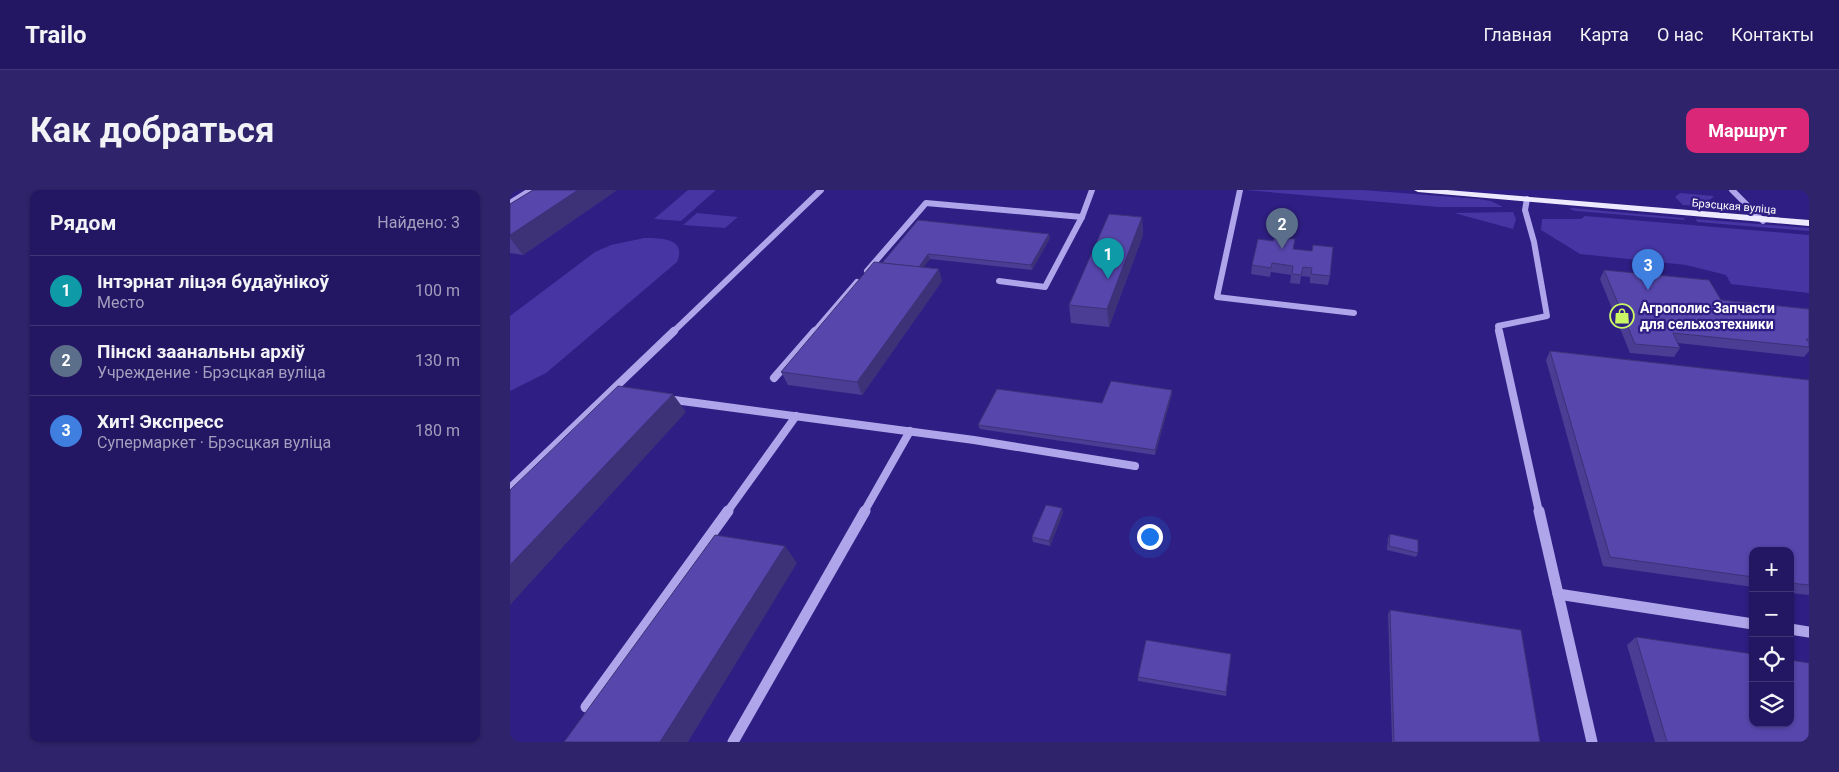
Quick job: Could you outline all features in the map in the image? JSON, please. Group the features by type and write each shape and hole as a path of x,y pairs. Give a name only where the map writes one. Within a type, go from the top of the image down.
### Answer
{"main road":[{"name":"Брэсцкая вуліца","path":"1418,190 1809,223"}],"street":[{"path":"510,488 821,190"},
{"path":"999,281 1045,287 1082,217 1092,190"},
{"path":"1240,190 1217,297 1354,312"},
{"path":"1732,190 1763,220"},
{"path":"1527,199 1525,210 1534,242 1547,316 1498,326 1502,352 1592,742"},
{"path":"774,378 926,203 1082,217"},
{"path":"612,391 622,392"},
{"path":"661,398 910,431 1135,466"},
{"path":"586,707 796,416"},
{"path":"1794,630 1809,632"}],"lane":[{"path":"510,202 531,190"},
{"path":"734,742 910,431"},
{"path":"1558,594 1749,623"}],"shaded area":[{"path":"688,190 716,190 681,221 654,219"},
{"path":"1246,190 1363,190 1479,199 1491,201 1503,207 1438,207"},
{"path":"1680,193 1714,196 1700,204 1683,205 1675,197"},
{"path":"1569,209 1684,218 1685,220"},
{"path":"1513,212 1516,219 1513,229 1454,213"},
{"path":"697,213 738,217 725,228 683,225"},
{"path":"1585,216 1809,235 1809,293 1731,284 1726,275 1686,265 1580,254 1541,230 1542,219 1581,219"},
{"path":"1696,219 1809,228 1809,231 1697,222"},
{"path":"644,238 658,238 671,241 678,248 677,262 546,373 510,391 510,316 595,252 611,245"}],"building":[{"path":"533,190 578,190 510,235 510,204"},
{"path":"1109,214 1142,217 1107,309 1069,305"},
{"path":"918,220 1049,234 1031,265 928,254 919,267 882,263"},
{"path":"1274,237 1295,239 1293,249 1312,251 1313,245 1333,247 1330,276 1311,274 1312,268 1303,267 1301,275 1292,274 1293,266 1272,263 1271,268 1252,265 1258,239 1273,241"},
{"path":"874,262 939,269 857,382 781,372"},
{"path":"1604,270 1709,280 1721,300 1809,309 1809,339 1806,339 1809,347 1673,333 1680,348 1635,344"},
{"path":"1550,351 1809,380 1809,585 1794,583 1794,547 1749,547 1749,576 1610,557"},
{"path":"1111,381 1172,390 1155,450 978,425 997,389 1102,403"},
{"path":"618,386 673,394 510,565 510,490"},
{"path":"1046,505 1062,508 1049,541 1032,537"},
{"path":"1390,534 1418,540 1418,553 1389,546"},
{"path":"715,535 785,546 660,742 564,742"},
{"path":"1390,610 1521,630 1540,742 1394,742"},
{"path":"1636,637 1749,653 1749,727 1794,727 1794,661 1809,663 1809,742 1667,742"},
{"path":"1146,640 1231,654 1226,692 1138,677"}],"place":[{"name":"Пінскі заанальны архіў","path":"1282,249"},
{"name":"Інтэрнат ліцэя будаўнікоў","path":"1108,279"},
{"name":"Хит! Экспресс","path":"1648,290"},
{"name":"Агрополис Запчасти для сельхозтехники","path":"1622,316"}]}
